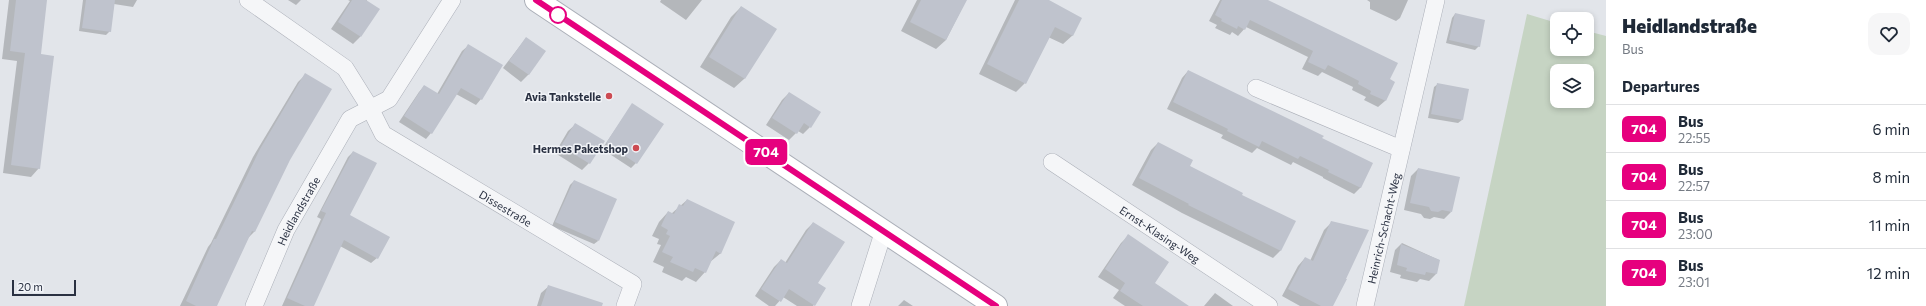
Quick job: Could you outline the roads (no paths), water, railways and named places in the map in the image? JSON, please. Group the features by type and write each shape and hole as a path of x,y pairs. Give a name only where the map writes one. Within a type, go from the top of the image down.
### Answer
{"street":[{"path":"248,0 345,68 370,108"},
{"name":"Heidlandstraße","path":"254,306 286,230 350,119 389,99 452,0"},
{"path":"536,0 884,230 996,306"},
{"name":"Heinrich-Schacht-Weg","path":"1365,306 1400,149 1436,0"},
{"path":"1256,88 1400,149"},
{"name":"Dissestraße","path":"370,108 384,134 633,284 625,306"},
{"name":"Ernst-Klasing-Weg","path":"1052,162 1268,306"},
{"path":"860,306 884,230"}],"place":[{"name":"Avia Tankstelle","path":"609,96"},
{"name":"Hermes Paketshop","path":"636,148"}]}
